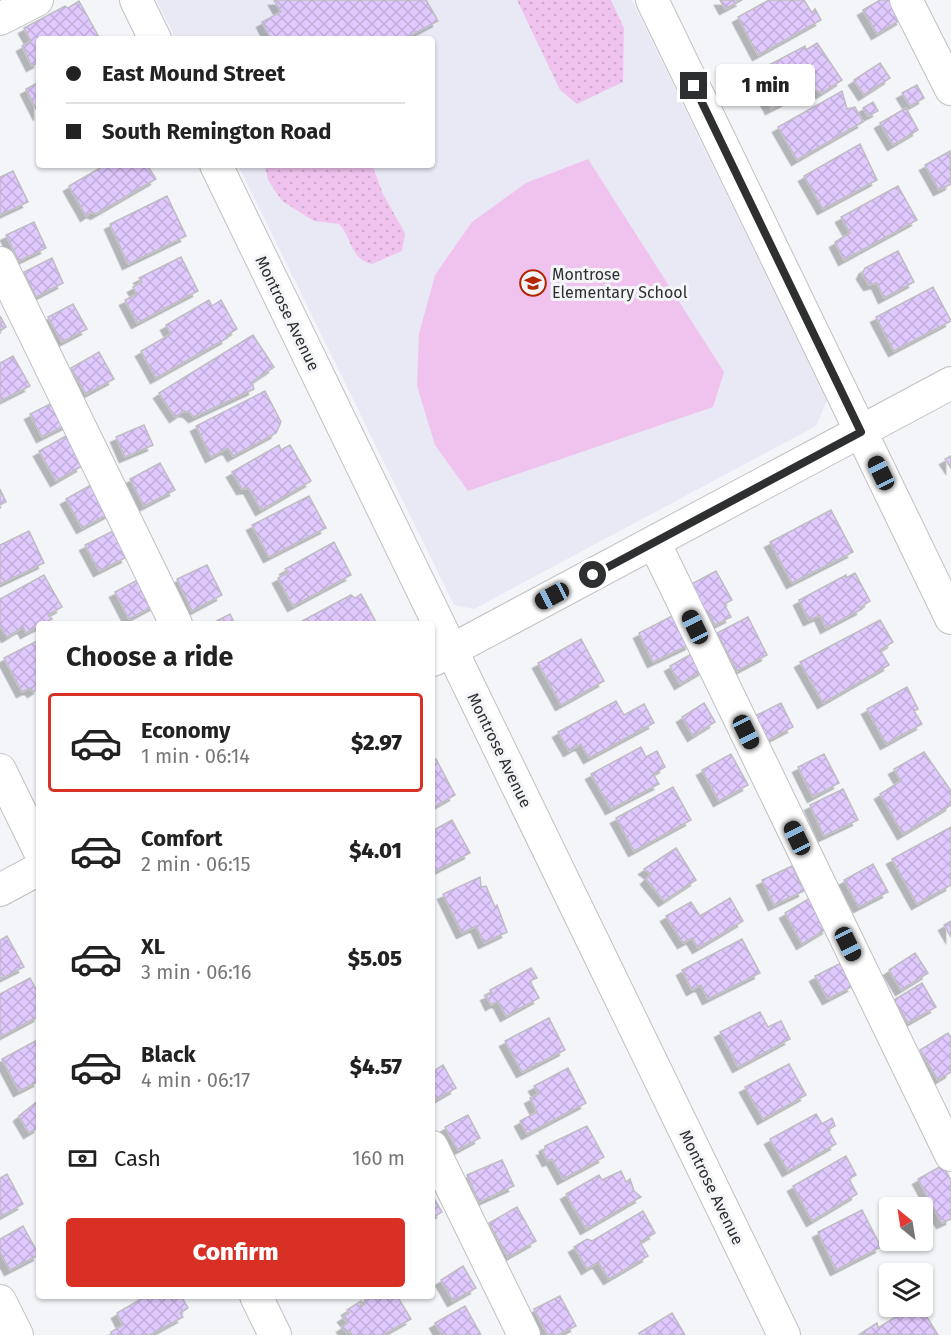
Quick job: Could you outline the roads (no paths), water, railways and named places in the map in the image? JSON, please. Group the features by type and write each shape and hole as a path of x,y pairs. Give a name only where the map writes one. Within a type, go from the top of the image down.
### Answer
{"street":[{"path":"0,19 37,0"},
{"path":"136,0 154,36"},
{"path":"652,0 951,618"},
{"path":"906,0 951,89"},
{"name":"Montrose Avenue","path":"217,168 426,621"},
{"path":"0,263 176,621"},
{"path":"442,655 951,383"},
{"path":"654,542 951,1155"},
{"name":"Montrose Avenue","path":"435,640 784,1335"},
{"path":"0,770 36,844"},
{"path":"0,890 36,871"},
{"path":"435,1152 524,1335"},
{"path":"257,1299 275,1335"},
{"path":"0,1301 17,1335"}],"place":[{"name":"Montrose Elementary School","path":"533,283"}]}
